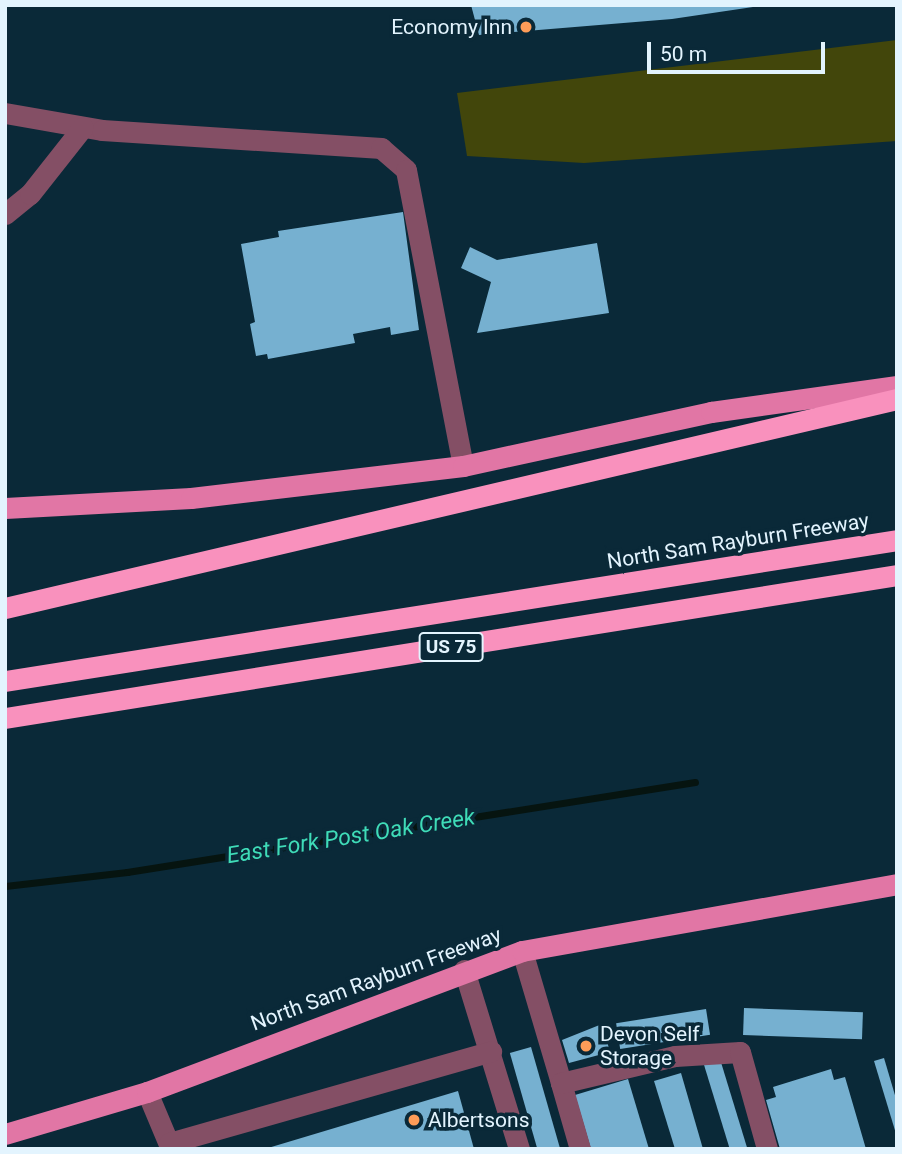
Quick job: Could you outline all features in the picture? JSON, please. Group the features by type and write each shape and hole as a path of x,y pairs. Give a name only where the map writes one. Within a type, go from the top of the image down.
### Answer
{"highway":[{"path":"5,608 897,400"},
{"name":"North Sam Rayburn Freeway","path":"5,681 897,540"},
{"name":"US 75","path":"5,718 897,575"}],"main road":[{"path":"5,508 191,498 463,466 711,412 897,386"},
{"name":"North Sam Rayburn Freeway","path":"5,1133 147,1092 464,970 522,951 897,884"}],"lane":[{"path":"5,113 83,127 381,148 406,170 423,241 463,466"},
{"path":"5,214 30,194 83,127"},
{"path":"522,951 580,1149"},
{"path":"464,970 519,1149"},
{"path":"147,1092 170,1146 491,1051"},
{"path":"561,1083 675,1056 740,1052 767,1149"}],"green space":[{"path":"897,40 897,141 584,163 467,156 457,93"}],"building":[{"name":"Economy Inn","path":"471,5 753,7 672,19 479,35"},
{"path":"403,212 419,330 391,335 390,327 353,334 355,343 268,359 267,354 256,356 250,324 255,322 241,244 279,237 278,231"},
{"path":"597,243 609,313 477,333 491,282 461,268 470,247 497,260"},
{"path":"744,1008 863,1012 862,1039 743,1035"},
{"path":"706,1009 710,1035 620,1049 616,1023"},
{"name":"Devon Self Storage","path":"602,1024 610,1052 569,1063 562,1040"},
{"path":"531,1047 560,1149 537,1149 510,1053"},
{"path":"884,1058 897,1102 897,1137 874,1061"},
{"path":"720,1059 747,1149 730,1149 704,1064"},
{"path":"831,1069 834,1080 845,1077 866,1149 780,1149 766,1100 776,1097 773,1087"},
{"path":"681,1073 703,1149 675,1149 654,1081"},
{"path":"628,1079 649,1149 591,1149 575,1095"},
{"name":"Albertsons","path":"458,1091 474,1149 268,1149 268,1148"}],"waterway":[{"name":"East Fork Post Oak Creek","path":"5,886 127,872 695,782"}],"place":[{"name":"Economy Inn","path":"526,27"},
{"name":"Devon Self Storage","path":"586,1046"},
{"name":"Albertsons","path":"414,1120"}]}
